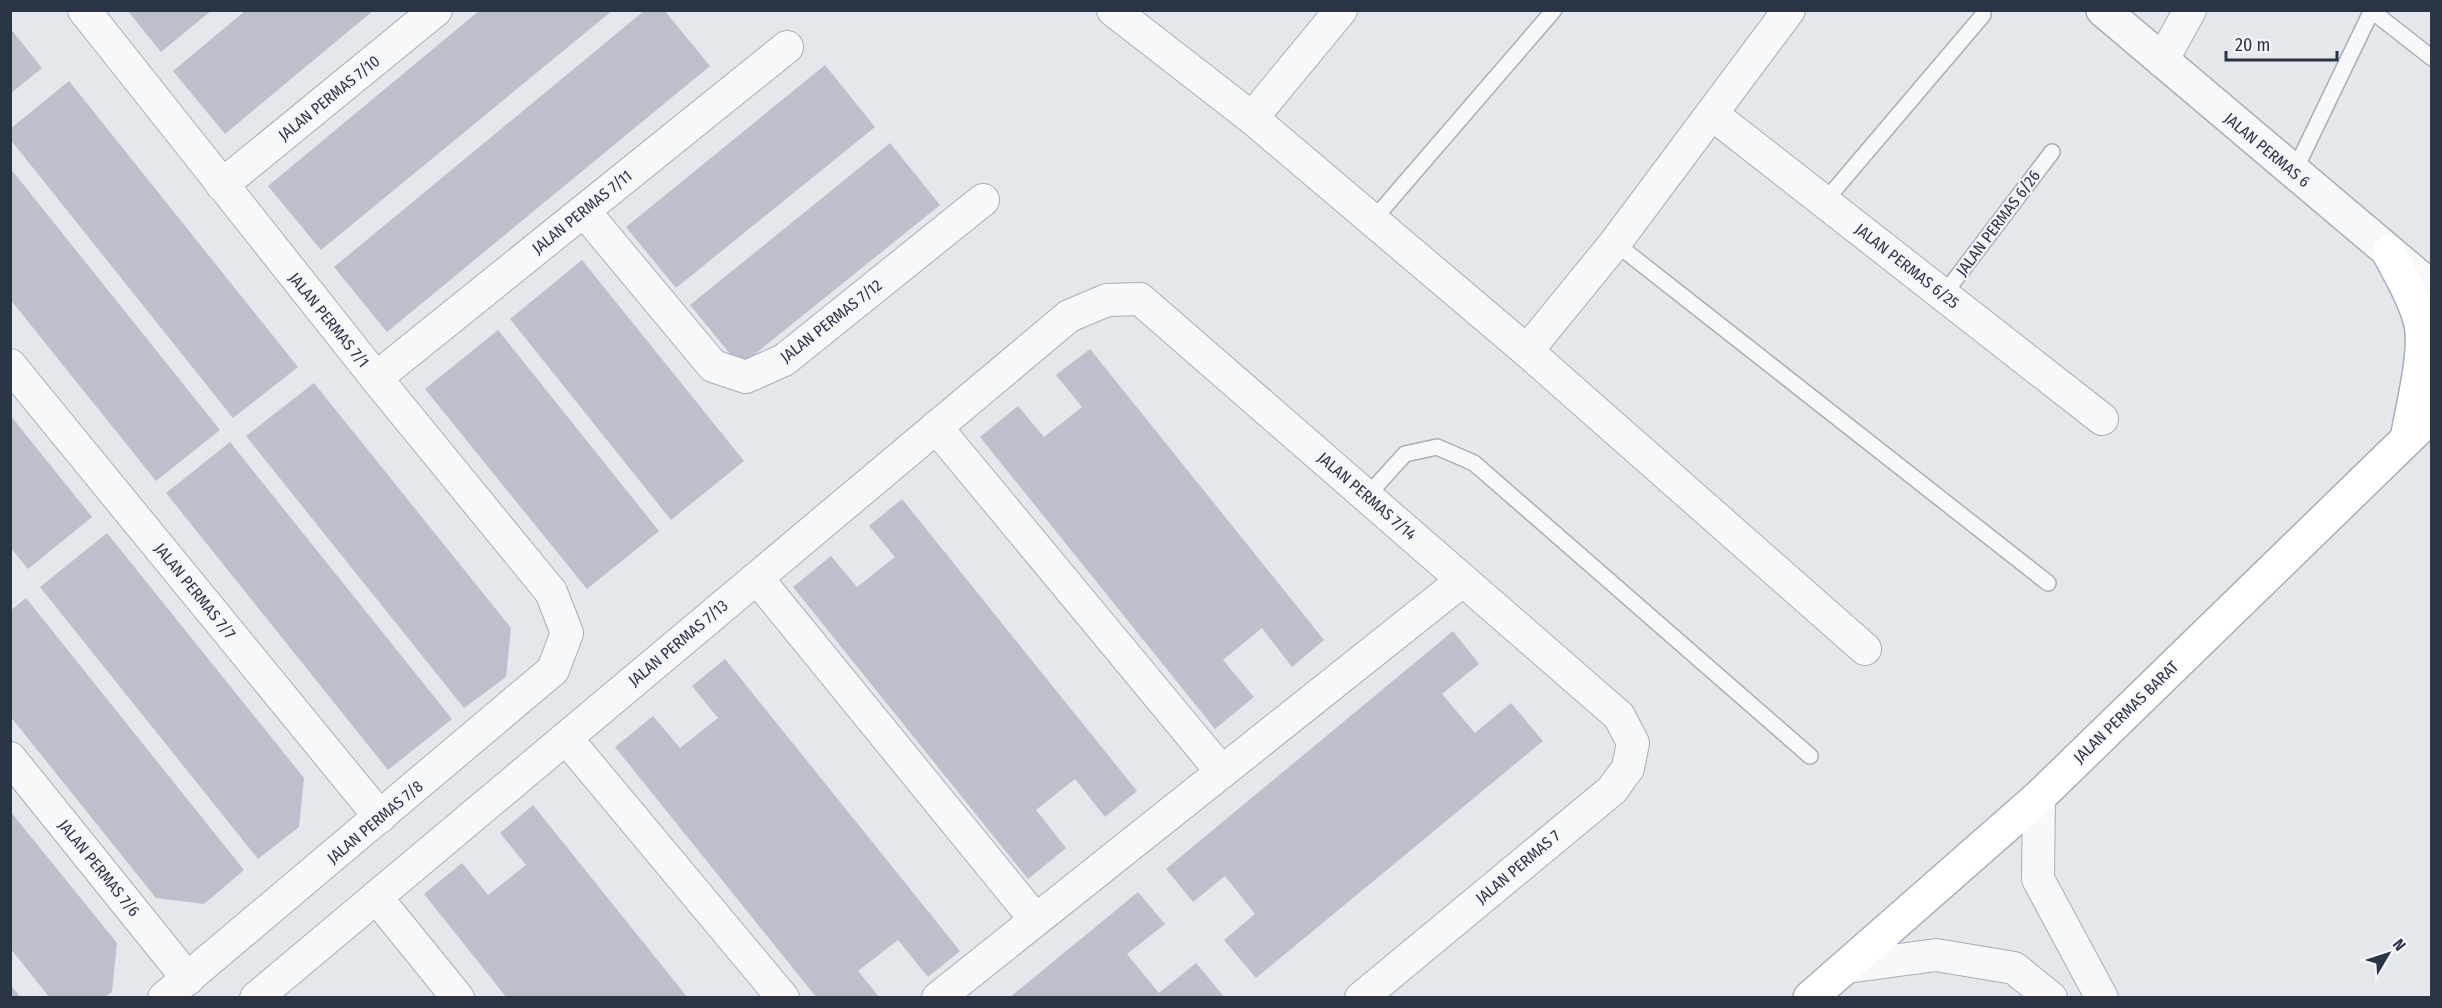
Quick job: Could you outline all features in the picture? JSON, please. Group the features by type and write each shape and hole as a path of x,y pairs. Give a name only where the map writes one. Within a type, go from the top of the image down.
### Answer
{"main road":[{"path":"2389,252 2413,299 2422,326 2421,352 2407,439"},
{"name":"JALAN PERMAS BARAT","path":"1810,998 1847,968 2039,796 2432,415"}],"street":[{"name":"JALAN PERMAS 7/1","path":"84,10 376,378 551,592 567,633"},
{"name":"JALAN PERMAS 7/10","path":"222,185 436,10"},
{"path":"1252,118 1341,10"},
{"path":"1527,351 1615,243 1789,10"},
{"name":"JALAN PERMAS 6","path":"2103,10 2432,288"},
{"path":"2162,61 2190,10"},
{"path":"1121,13 1252,118 1527,351 1865,649"},
{"name":"JALAN PERMAS 7/11","path":"376,378 788,47"},
{"name":"JALAN PERMAS 6/25","path":"1712,114 2102,419"},
{"name":"JALAN PERMAS 7/12","path":"584,211 712,366 746,377 784,360 983,200"},
{"name":"JALAN PERMAS 7/14","path":"1107,300 1140,299 1619,716"},
{"name":"JALAN PERMAS 7/13","path":"256,998 1069,316 1107,300"},
{"name":"JALAN PERMAS 7/7","path":"10,365 380,817"},
{"path":"936,427 1222,771"},
{"path":"757,578 1035,920"},
{"path":"938,998 1462,580"},
{"name":"JALAN PERMAS 7/8","path":"176,988 553,670 567,633"},
{"name":"JALAN PERMAS 7","path":"1360,998 1612,790 1628,768 1633,743 1619,716"},
{"path":"566,738 783,998"},
{"name":"JALAN PERMAS 7/6","path":"10,758 176,988"},
{"path":"2039,796 2038,879 2102,998"},
{"path":"376,897 458,998"},
{"path":"1847,968 1936,955 2014,968 2051,998"}],"lane":[{"path":"1373,220 1554,10"},
{"path":"2294,172 2372,11 2432,58"},
{"path":"1825,201 1983,15"},
{"name":"JALAN PERMAS 6/26","path":"1944,294 2052,152"},
{"path":"1615,243 2048,583"},
{"path":"1367,496 1405,454 1437,447 1474,463 1810,756"}],"building":[{"path":"127,10 212,10 161,52"},
{"path":"246,10 374,10 225,134 173,71"},
{"path":"480,10 613,10 321,250 268,186"},
{"path":"645,10 664,10 710,66 387,332 334,267"},
{"path":"10,28 42,68 10,94"},
{"path":"825,65 875,127 676,288 626,227"},
{"path":"69,81 298,367 233,418 10,139 10,129"},
{"path":"890,143 940,205 740,366 690,305"},
{"path":"10,168 220,430 156,481 10,299"},
{"path":"582,260 744,461 671,520 510,319"},
{"path":"498,330 659,531 587,589 425,389"},
{"path":"1090,349 1324,640 1292,667 1262,628 1223,660 1254,697 1215,729 980,437 1018,406 1044,437 1082,407 1056,375"},
{"path":"314,383 511,628 506,677 464,708 246,436"},
{"path":"10,415 92,517 28,569 10,547"},
{"path":"230,442 452,719 388,770 166,493"},
{"path":"902,499 1137,791 1105,817 1075,779 1036,810 1066,848 1028,879 793,587 831,556 857,587 895,557 869,526"},
{"path":"107,533 304,778 299,827 258,859 40,587"},
{"path":"26,598 244,870 204,904 156,898 10,716 10,611"},
{"path":"1453,631 1479,664 1442,694 1475,733 1511,703 1543,741 1256,978 1224,940 1255,914 1225,876 1193,902 1166,869"},
{"path":"725,659 960,951 928,977 898,940 858,971 880,998 817,998 615,747 653,716 680,748 718,718 692,686"},
{"path":"533,805 688,998 507,998 424,894 462,863 488,895 526,865 500,833"},
{"path":"10,811 117,943 112,992 104,998 50,998 10,948"},
{"path":"1138,892 1165,924 1127,954 1159,993 1196,963 1225,998 1009,998"},
{"path":"10,984 21,998 10,998"}]}
